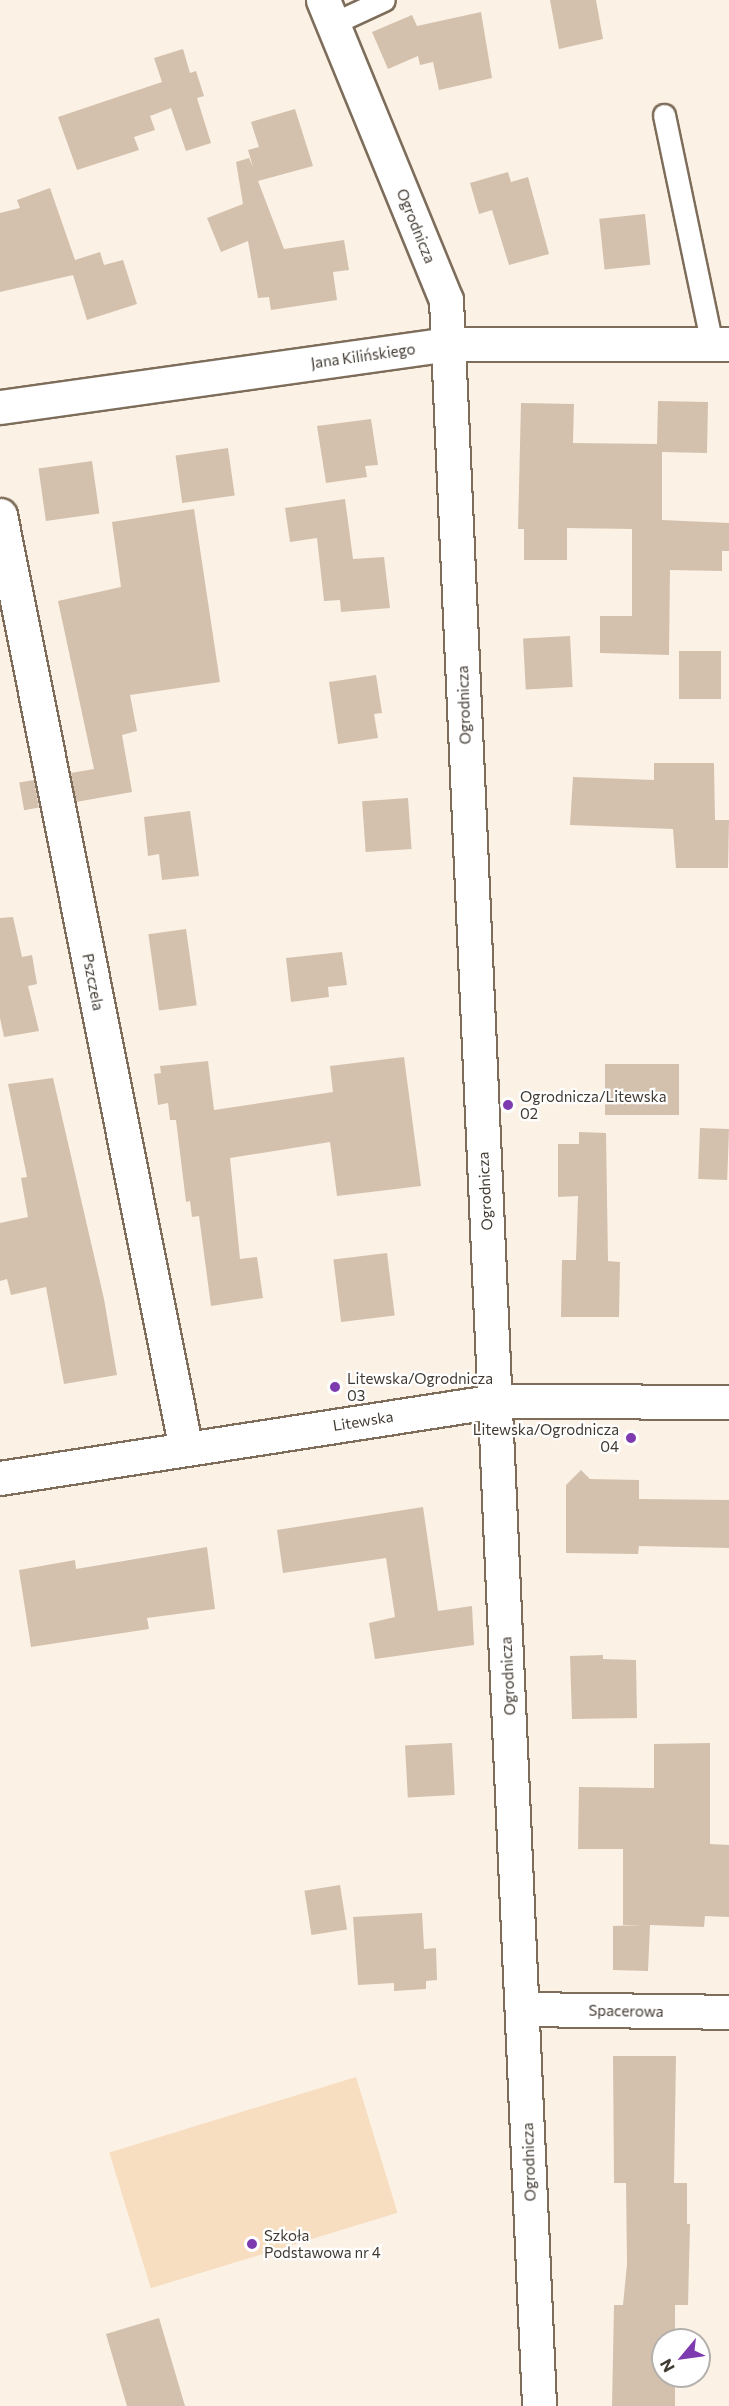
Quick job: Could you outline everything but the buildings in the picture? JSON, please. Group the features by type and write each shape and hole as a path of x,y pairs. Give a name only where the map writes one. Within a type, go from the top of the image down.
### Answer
{"street":[{"name":"Ogrodnicza","path":"328,12 446,300 539,2406"},
{"name":"Jana Kilińskiego","path":"0,407 448,344 720,344"},
{"name":"Pszczela","path":"0,515 186,1449"},
{"name":"Litewska","path":"0,1478 496,1401 729,1402"},
{"name":"Spacerowa","path":"523,2009 729,2012"}],"lane":[{"path":"328,12 384,0"},
{"path":"664,115 720,344"}],"shaded area":[{"path":"356,2077 398,2213 151,2288 109,2152"}],"place":[{"name":"Ogrodnicza/Litewska 02","path":"508,1105"},
{"name":"Litewska/Ogrodnicza 03","path":"335,1387"},
{"name":"Litewska/Ogrodnicza 04","path":"631,1438"},
{"name":"Szkoła Podstawowa nr 4","path":"252,2244"}]}
